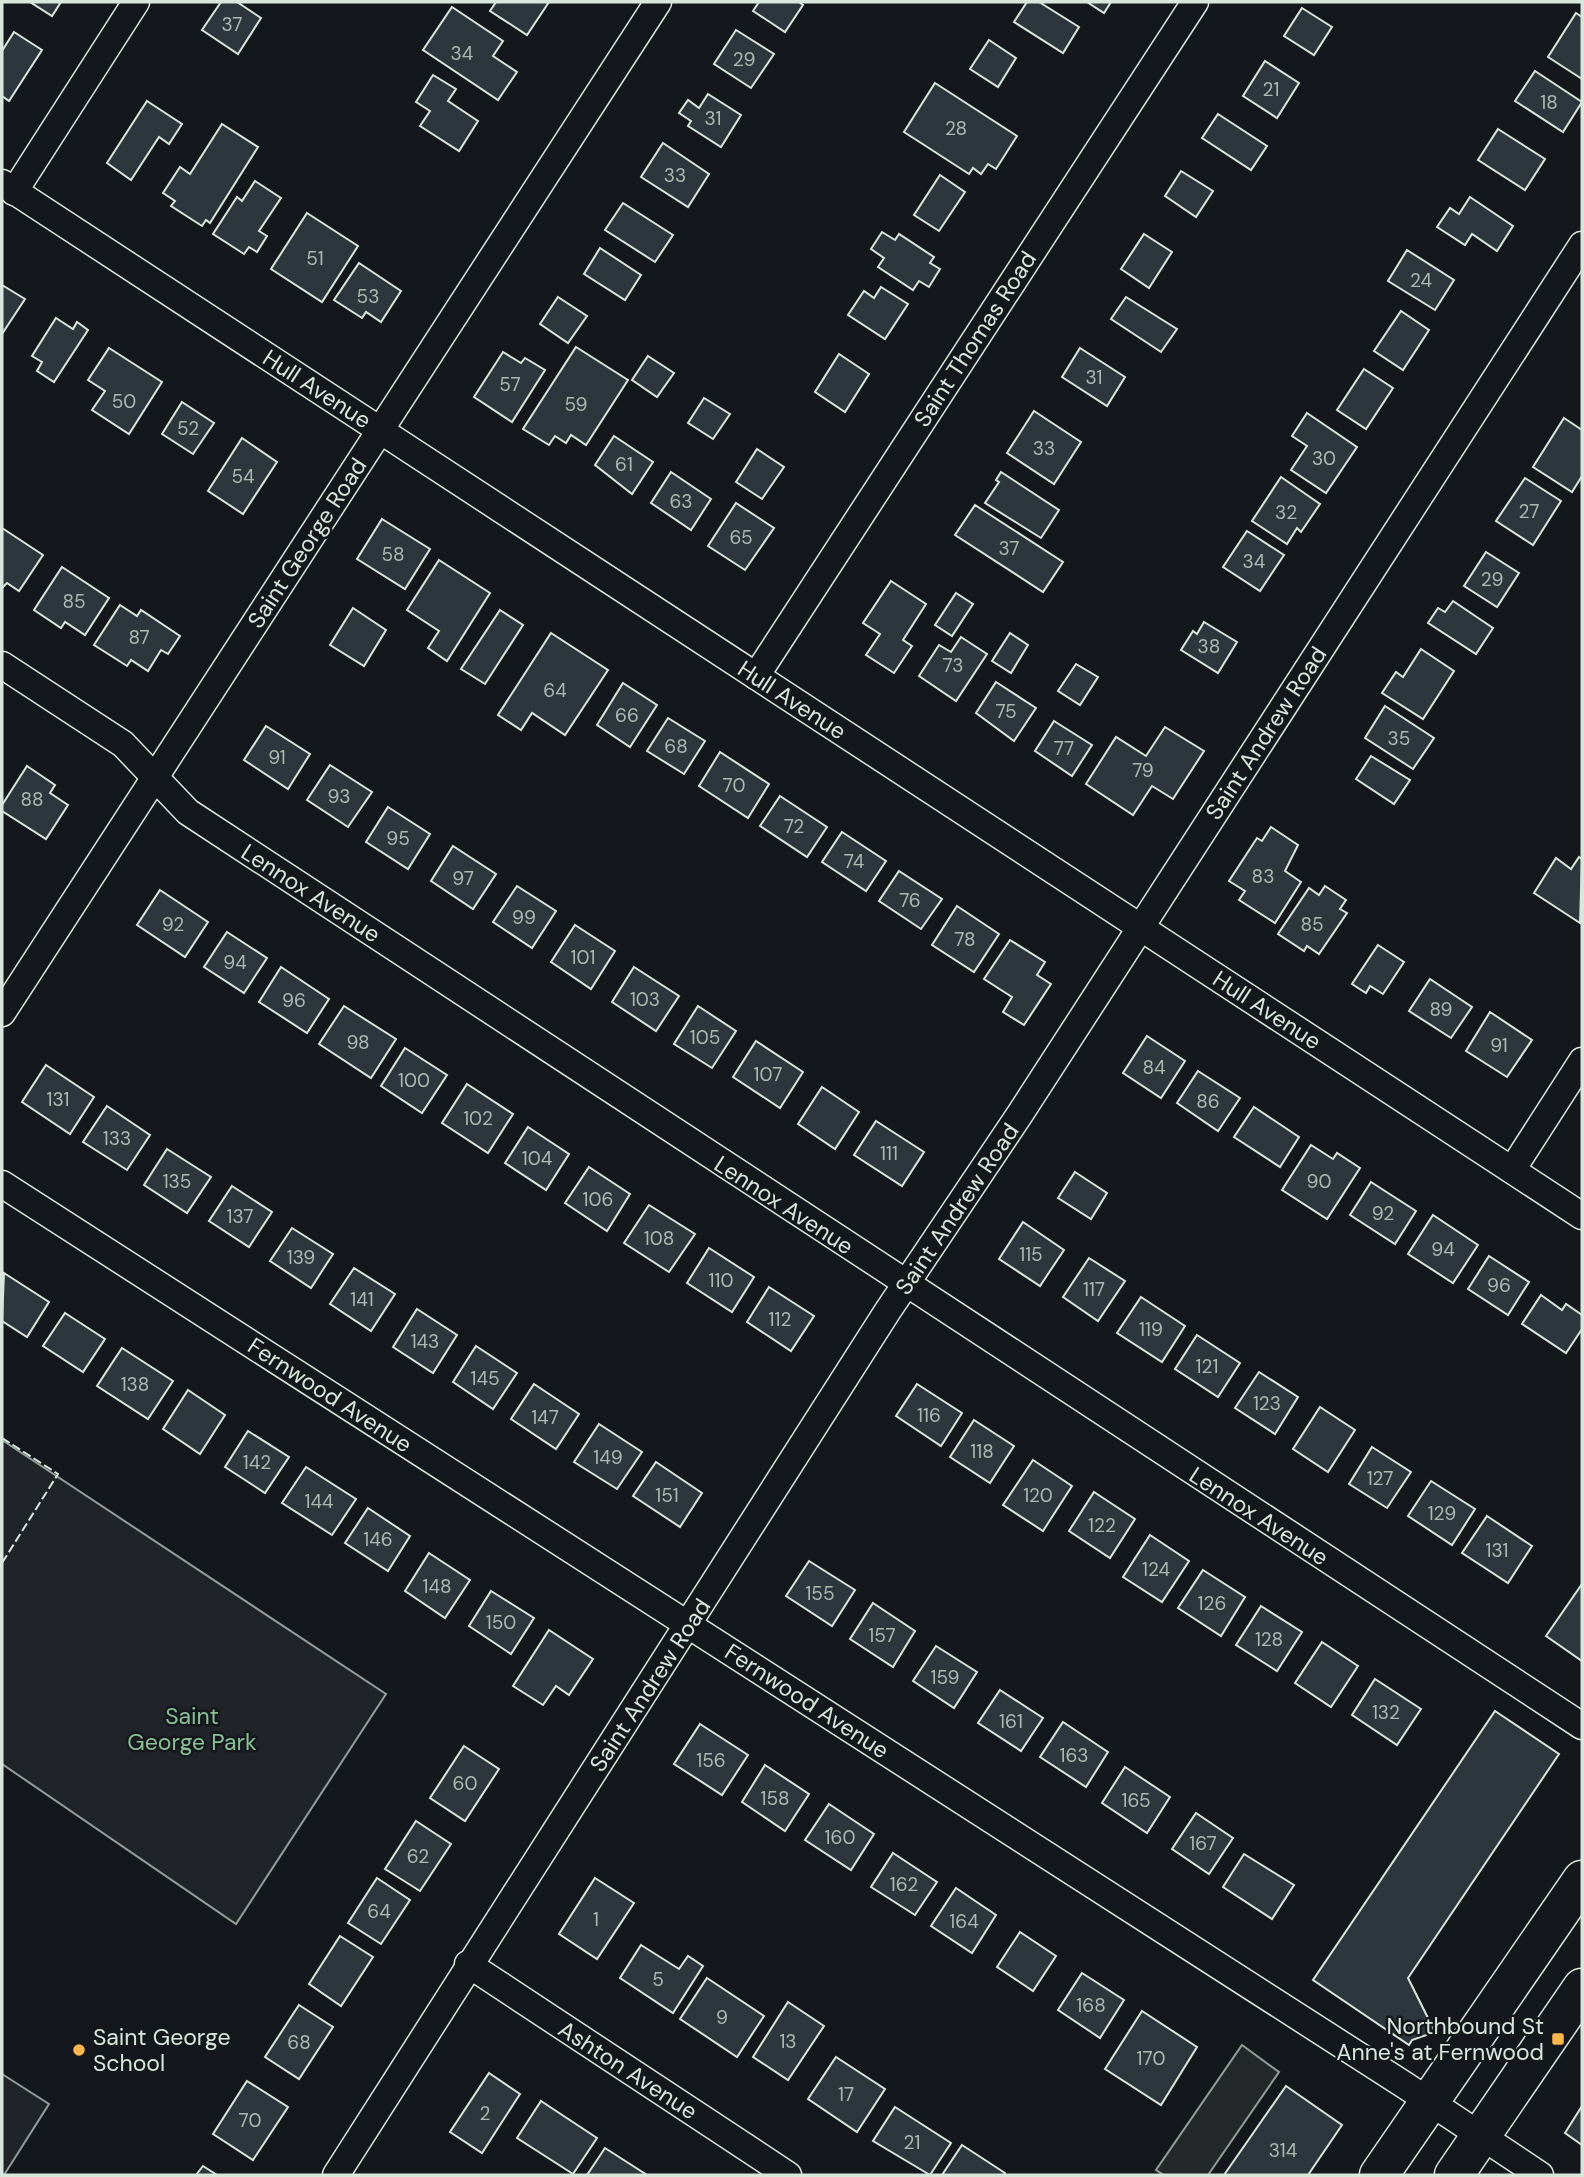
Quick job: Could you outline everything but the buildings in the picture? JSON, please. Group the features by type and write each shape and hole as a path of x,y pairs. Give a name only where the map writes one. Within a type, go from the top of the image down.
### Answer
{"main road":[{"path":"1379,2175 1582,1880"},
{"path":"1454,2175 1582,1989"}],"street":[{"path":"8,188 136,2"},
{"name":"Saint George Road","path":"2,1013 658,2"},
{"name":"Saint Thomas Road","path":"756,676 1195,2"},
{"name":"Hull Avenue","path":"8,188 1582,1216"},
{"name":"Saint Andrew Road","path":"336,2175 468,1964 690,1626 1582,244"},
{"name":"Lennox Avenue","path":"2,665 123,744 188,812 907,1286 1582,1726"},
{"path":"1512,1170 1582,1061"},
{"name":"Fernwood Avenue","path":"2,1184 1431,2102 1540,2175"},
{"name":"Ashton Avenue","path":"468,1964 788,2175"}],"green space":[{"name":"Saint George Park","path":"2,1440 386,1694 236,1924 2,1764"},
{"path":"2,2074 49,2104 4,2175 2,2175"}],"shaded area":[{"path":"1242,2045 1279,2072 1208,2175 1164,2175 1156,2170"}],"fence":[{"path":"2,1438 58,1474 2,1563"}],"place":[{"name":"Northbound St Anne's at Fernwood","path":"1558,2039"},
{"name":"Saint George School","path":"79,2050"}]}
